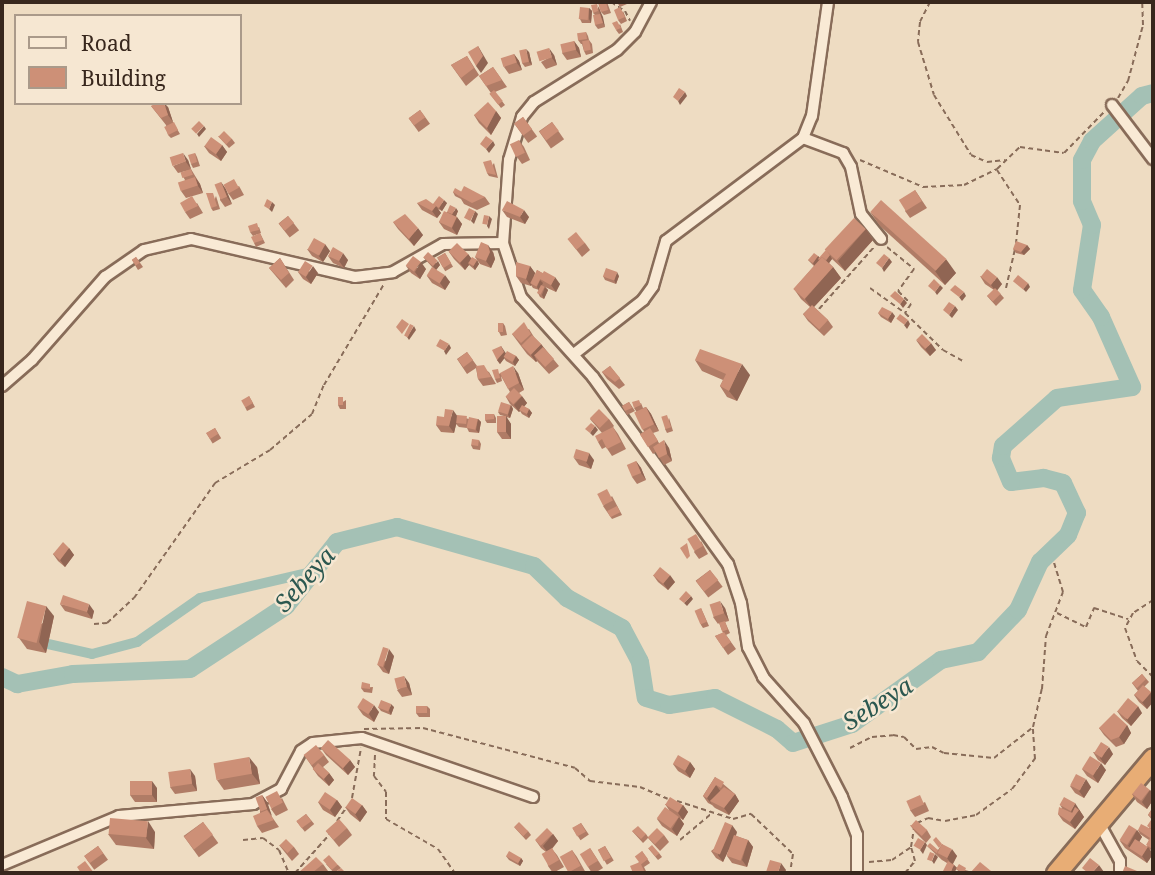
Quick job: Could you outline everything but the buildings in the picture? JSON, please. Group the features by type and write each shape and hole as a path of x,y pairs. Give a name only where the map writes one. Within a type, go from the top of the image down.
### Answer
{"highway":[{"path":"1056,873 1100,825 1153,758"}],"street":[{"path":"651,2 635,32 617,50 534,102 522,117 509,160 503,243 521,297 539,321 574,354 728,564 741,603 748,647 763,677 804,723 814,741 857,835 858,868"},
{"path":"574,354 588,338 643,300 653,286 666,242 803,138 812,116 828,2"},
{"path":"1118,111 1153,159"},
{"path":"803,138 843,153 851,167 860,214 881,239"},
{"path":"2,386 32,360 105,277 144,250 191,239 343,275 393,272 443,244 503,243"},
{"path":"2,866 119,816 253,804 281,789 306,746 362,743 533,797"},
{"path":"1100,825 1120,861 1120,873"}],"path":[{"path":"611,2 625,11 635,32"},
{"path":"930,2 920,22 918,42 934,94 971,155 987,162 1006,160"},
{"path":"843,153 923,187 964,185 997,169 1020,147 1064,153 1118,111 1143,25 1142,2"},
{"path":"997,169 1020,205 1021,223 1006,288"},
{"path":"818,309 881,239 898,260 914,269 898,291 911,303 905,313"},
{"path":"94,624 107,623 134,598 215,483 270,450 312,414 330,374 393,272"},
{"path":"870,288 905,313 943,349 963,361"},
{"path":"905,873 915,861 911,847 918,822 966,820 1012,789 1035,760 1033,727 1042,689 1046,636 1063,592 1054,562"},
{"path":"1153,600 1129,619 1126,638 1137,661 1153,677"},
{"path":"1057,613 1086,627 1094,608 1129,619"},
{"path":"295,873 326,839 352,798 364,726 408,731 423,728 575,768 590,781 640,787 733,819 751,814 793,854 790,873"},
{"path":"850,748 872,737 901,736 916,749 932,747 944,753 994,758 1033,727"},
{"path":"362,743 375,751 374,776 386,792 386,820 438,849 454,872 470,873"},
{"path":"680,840 712,813"},
{"path":"243,841 263,838 279,850 289,873"},
{"path":"858,868 892,860 911,847"}],"waterway":[{"name":"Sebeya","path":"2,677 17,684 73,674 190,669 286,606 337,542 397,527 534,566 567,598 622,628 640,662 646,698 669,705 715,698 777,729 793,743 852,724 941,660 978,652 1018,610 1040,562 1068,535 1077,513 1063,483 1044,478 1011,482 1001,458 1003,446 1057,398 1132,387 1101,317 1082,290 1092,225 1082,201 1082,160 1092,141 1142,96 1153,93"},
{"path":"48,644 92,654 137,642 200,598 312,572"}]}
